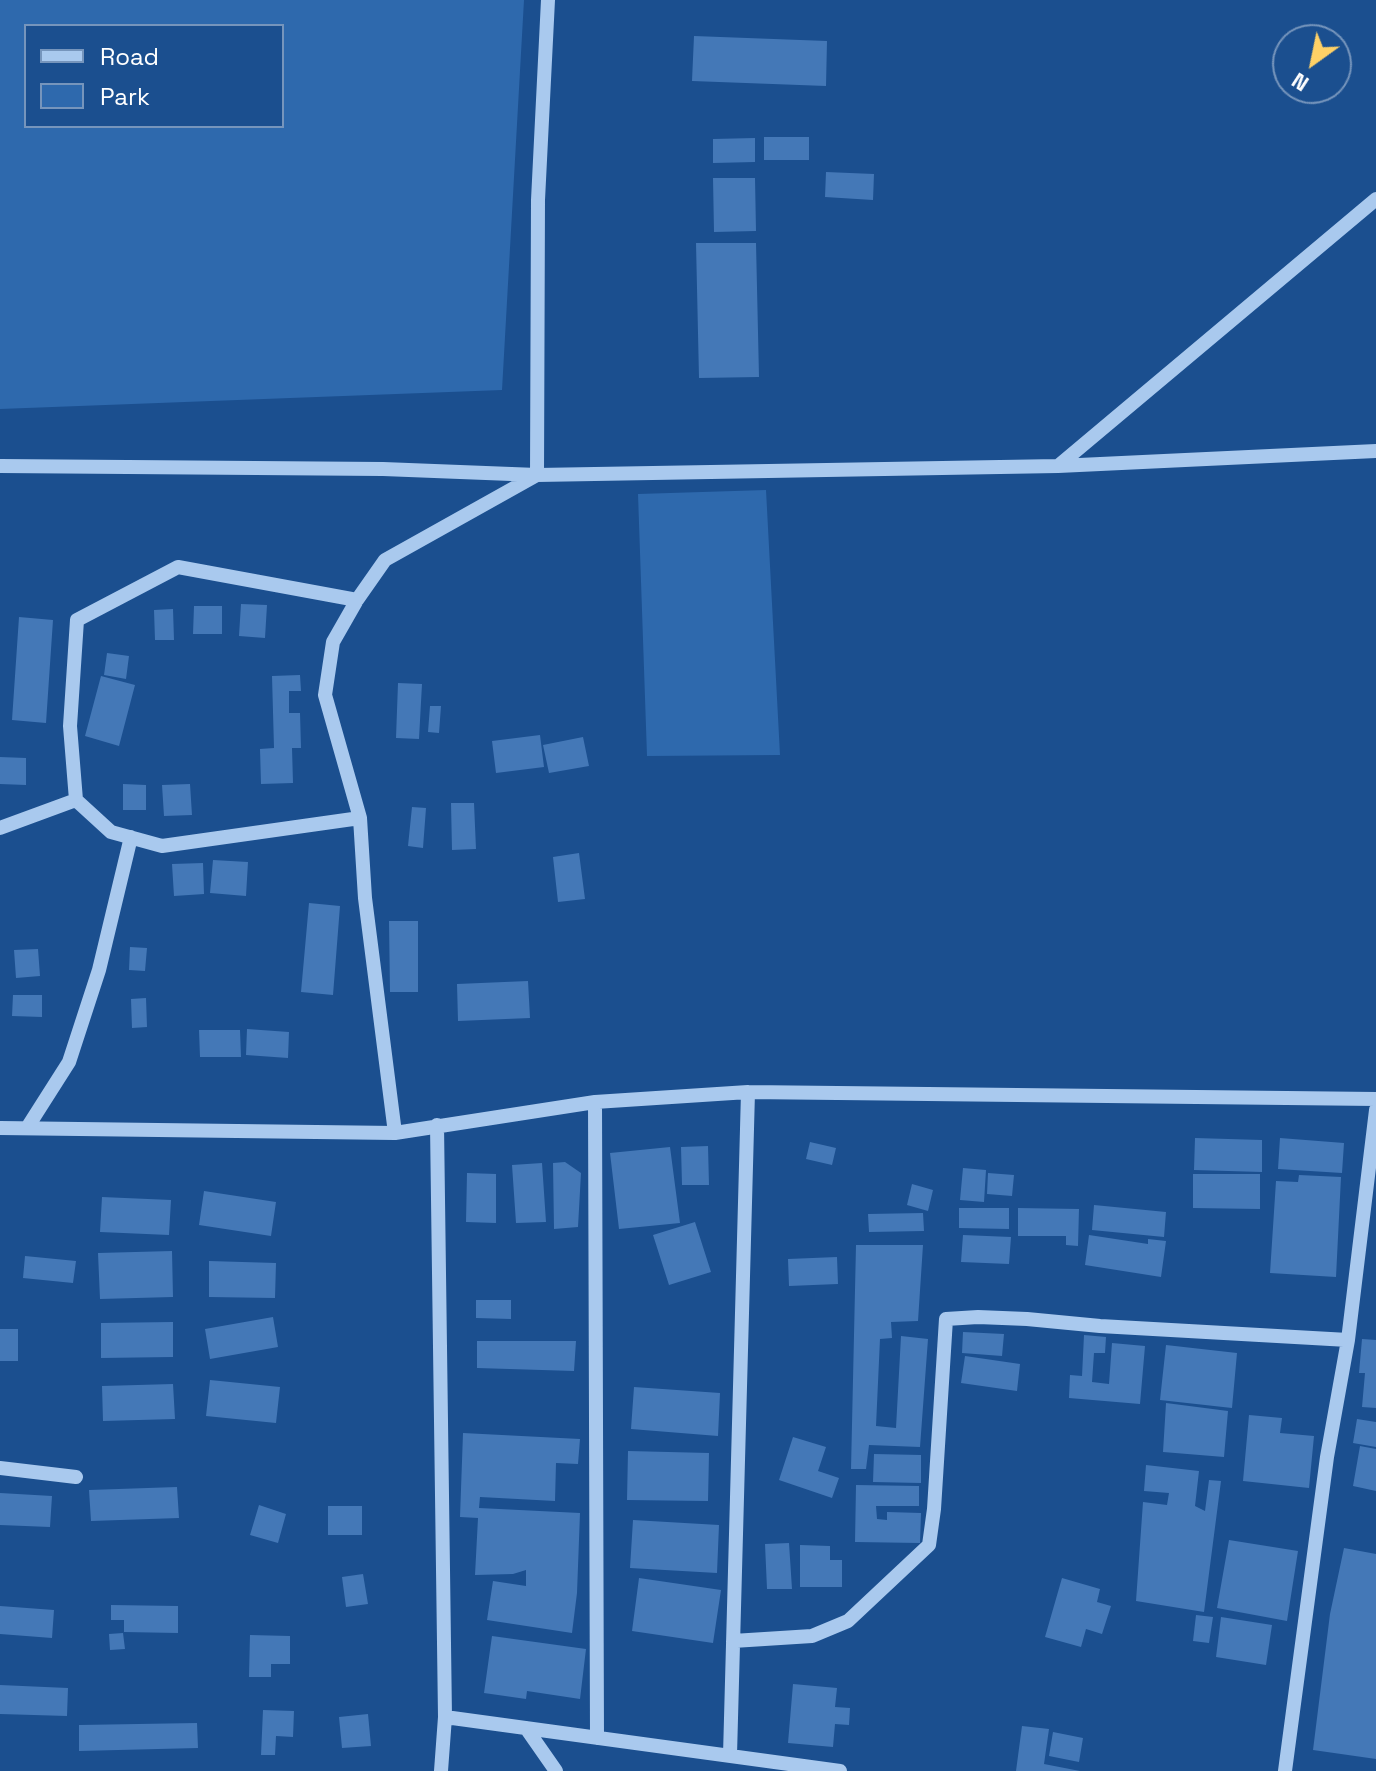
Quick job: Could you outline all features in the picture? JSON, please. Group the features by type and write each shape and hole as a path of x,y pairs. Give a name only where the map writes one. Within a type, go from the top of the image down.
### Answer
{"street":[{"path":"537,475 538,200 548,0"},
{"path":"1058,466 1376,199"},
{"path":"0,466 383,469 537,475 1058,466 1376,451"},
{"path":"395,1133 365,898 360,818 325,695 333,642 385,560 537,475"},
{"path":"357,600 178,567 77,620 70,726 76,800 111,832 162,846 360,818"},
{"path":"0,828 76,800"},
{"path":"27,1128 69,1062 99,970 131,837"},
{"path":"0,1128 395,1133 595,1102 748,1092 1376,1099"},
{"path":"730,1755 748,1092"},
{"path":"595,1102 597,1738"},
{"path":"1285,1771 1327,1457 1348,1340 1376,1110"},
{"path":"437,1125 445,1717 441,1771"},
{"path":"733,1641 812,1636 848,1621 929,1545 946,1319 1027,1319 1348,1340"},
{"path":"0,1468 76,1477"},
{"path":"445,1717 730,1755 786,1767 840,1771"},
{"path":"526,1728 556,1771"}],"green space":[{"path":"0,0 524,0 502,390 0,409"},
{"path":"766,490 780,755 647,756 638,494"}],"building":[{"path":"694,36 827,41 826,86 692,81"},
{"path":"764,137 809,137 809,160 764,160"},
{"path":"755,138 755,162 713,163 713,139"},
{"path":"826,172 874,174 873,200 825,197"},
{"path":"713,178 755,178 756,231 714,232"},
{"path":"696,243 756,243 759,377 699,378"},
{"path":"241,604 267,605 265,638 239,636"},
{"path":"194,606 222,606 222,634 193,634"},
{"path":"173,609 174,640 155,640 154,610"},
{"path":"19,617 53,620 46,723 12,720"},
{"path":"107,653 129,656 126,679 104,675"},
{"path":"300,675 301,691 289,691 289,713 300,713 301,748 292,748 293,783 261,784 260,749 274,748 272,676"},
{"path":"101,676 135,685 119,746 85,736"},
{"path":"398,683 422,684 419,739 396,738"},
{"path":"430,706 441,706 439,733 428,732"},
{"path":"540,735 544,767 496,773 492,741"},
{"path":"583,737 589,766 549,773 543,745"},
{"path":"0,757 26,758 26,785 0,784"},
{"path":"123,784 146,785 146,810 123,810"},
{"path":"190,784 192,815 164,816 162,785"},
{"path":"451,803 474,803 476,849 452,850"},
{"path":"412,807 426,808 423,848 408,846"},
{"path":"579,853 585,899 558,902 553,857"},
{"path":"213,860 248,862 246,896 210,893"},
{"path":"203,863 204,894 174,896 172,864"},
{"path":"309,903 340,906 333,995 301,992"},
{"path":"389,921 418,921 418,992 390,992"},
{"path":"130,947 147,948 145,971 129,970"},
{"path":"38,949 40,976 16,978 14,950"},
{"path":"528,981 530,1018 458,1021 457,984"},
{"path":"13,995 42,995 42,1017 12,1016"},
{"path":"146,998 147,1027 132,1028 131,999"},
{"path":"247,1029 289,1032 288,1058 246,1055"},
{"path":"199,1030 240,1030 241,1057 200,1057"},
{"path":"1195,1138 1262,1140 1262,1172 1194,1170"},
{"path":"1280,1138 1344,1143 1342,1173 1278,1169"},
{"path":"810,1142 836,1148 832,1165 806,1159"},
{"path":"708,1146 709,1185 682,1185 681,1147"},
{"path":"670,1147 680,1223 619,1229 610,1153"},
{"path":"565,1162 581,1173 578,1227 554,1229 553,1163"},
{"path":"542,1163 546,1222 516,1223 512,1165"},
{"path":"963,1168 986,1170 984,1202 960,1200"},
{"path":"467,1173 496,1174 496,1223 466,1222"},
{"path":"988,1173 1014,1175 1012,1196 987,1194"},
{"path":"1193,1174 1260,1174 1260,1209 1193,1208"},
{"path":"1299,1175 1341,1177 1336,1277 1270,1273 1276,1181 1298,1182"},
{"path":"912,1184 933,1190 928,1211 907,1205"},
{"path":"204,1191 276,1202 271,1236 199,1225"},
{"path":"102,1197 171,1200 169,1235 100,1232"},
{"path":"1094,1205 1166,1212 1164,1237 1092,1230"},
{"path":"959,1208 1009,1208 1009,1229 959,1228"},
{"path":"1018,1208 1079,1209 1078,1246 1066,1245 1066,1236 1018,1236"},
{"path":"923,1213 924,1231 869,1232 868,1214"},
{"path":"695,1222 711,1272 669,1285 653,1235"},
{"path":"963,1235 1011,1237 1009,1264 961,1262"},
{"path":"1089,1235 1148,1244 1148,1239 1166,1241 1161,1277 1085,1265"},
{"path":"856,1245 923,1245 918,1321 891,1322 892,1338 880,1339 876,1426 896,1428 901,1336 928,1339 920,1447 869,1445 866,1469 851,1469"},
{"path":"172,1251 173,1297 100,1299 98,1253"},
{"path":"25,1256 76,1261 73,1283 23,1278"},
{"path":"837,1257 838,1284 789,1286 788,1259"},
{"path":"209,1261 276,1263 275,1298 209,1297"},
{"path":"476,1300 511,1300 511,1319 476,1318"},
{"path":"273,1317 278,1347 210,1359 205,1329"},
{"path":"173,1322 173,1357 101,1358 101,1323"},
{"path":"0,1329 18,1329 18,1361 0,1361"},
{"path":"963,1332 1004,1334 1002,1356 962,1353"},
{"path":"1084,1335 1106,1337 1105,1353 1094,1353 1092,1382 1109,1384 1112,1343 1145,1346 1140,1404 1069,1398 1070,1375 1082,1376"},
{"path":"1362,1339 1376,1340 1376,1408 1362,1407 1365,1373 1359,1373"},
{"path":"477,1341 576,1341 574,1371 477,1368"},
{"path":"1166,1345 1237,1353 1232,1408 1160,1400"},
{"path":"965,1356 1020,1364 1017,1391 961,1383"},
{"path":"210,1380 280,1387 276,1423 206,1416"},
{"path":"173,1384 175,1419 103,1421 102,1386"},
{"path":"634,1387 720,1393 718,1436 631,1429"},
{"path":"1166,1403 1228,1411 1224,1457 1163,1452"},
{"path":"1249,1415 1282,1418 1280,1433 1314,1436 1309,1488 1243,1481"},
{"path":"1357,1419 1376,1422 1376,1447 1353,1443"},
{"path":"463,1433 580,1439 578,1464 556,1463 555,1501 480,1497 479,1508 580,1513 572,1633 487,1620 493,1581 526,1586 526,1570 513,1574 475,1575 478,1518 460,1517"},
{"path":"793,1437 826,1447 818,1471 839,1478 832,1498 779,1480"},
{"path":"1360,1446 1376,1449 1376,1491 1353,1486"},
{"path":"628,1451 709,1453 708,1501 627,1500"},
{"path":"874,1454 921,1455 921,1483 873,1482"},
{"path":"1146,1465 1199,1471 1195,1506 1205,1511 1209,1480 1221,1481 1204,1612 1136,1601 1143,1502 1167,1505 1169,1493 1144,1491"},
{"path":"856,1485 919,1486 919,1506 876,1506 877,1519 887,1520 887,1512 921,1513 920,1543 855,1542"},
{"path":"177,1487 179,1518 91,1521 89,1490"},
{"path":"0,1493 52,1496 50,1527 0,1525"},
{"path":"259,1505 286,1514 278,1543 250,1535"},
{"path":"328,1506 362,1506 362,1535 328,1535"},
{"path":"633,1520 719,1525 717,1573 630,1568"},
{"path":"1229,1540 1298,1551 1287,1621 1217,1608"},
{"path":"789,1543 792,1589 767,1589 765,1544"},
{"path":"800,1545 830,1546 830,1560 842,1560 842,1587 800,1587"},
{"path":"1344,1548 1376,1554 1376,1759 1313,1750 1330,1614"},
{"path":"363,1574 368,1604 346,1607 342,1577"},
{"path":"639,1578 721,1590 713,1643 632,1631"},
{"path":"1062,1578 1100,1589 1097,1602 1111,1606 1102,1634 1086,1629 1081,1647 1045,1637"},
{"path":"111,1605 178,1606 178,1633 124,1632 124,1620 111,1620"},
{"path":"0,1606 54,1610 52,1638 0,1634"},
{"path":"1196,1615 1213,1617 1209,1643 1193,1641"},
{"path":"1221,1617 1272,1625 1266,1665 1216,1657"},
{"path":"123,1633 125,1649 110,1650 109,1634"},
{"path":"250,1635 290,1636 290,1664 271,1664 271,1677 249,1677"},
{"path":"492,1636 586,1649 580,1699 527,1691 526,1699 484,1693"},
{"path":"793,1684 837,1688 835,1707 850,1708 849,1725 835,1724 833,1747 788,1743"},
{"path":"0,1685 68,1688 67,1716 0,1714"},
{"path":"263,1710 294,1711 293,1737 276,1736 275,1755 261,1755"},
{"path":"368,1714 371,1746 342,1748 339,1717"},
{"path":"197,1723 198,1748 79,1751 79,1725"},
{"path":"1022,1726 1049,1729 1044,1764 1080,1771 1016,1771"},
{"path":"1053,1732 1083,1738 1079,1762 1049,1756"}]}
